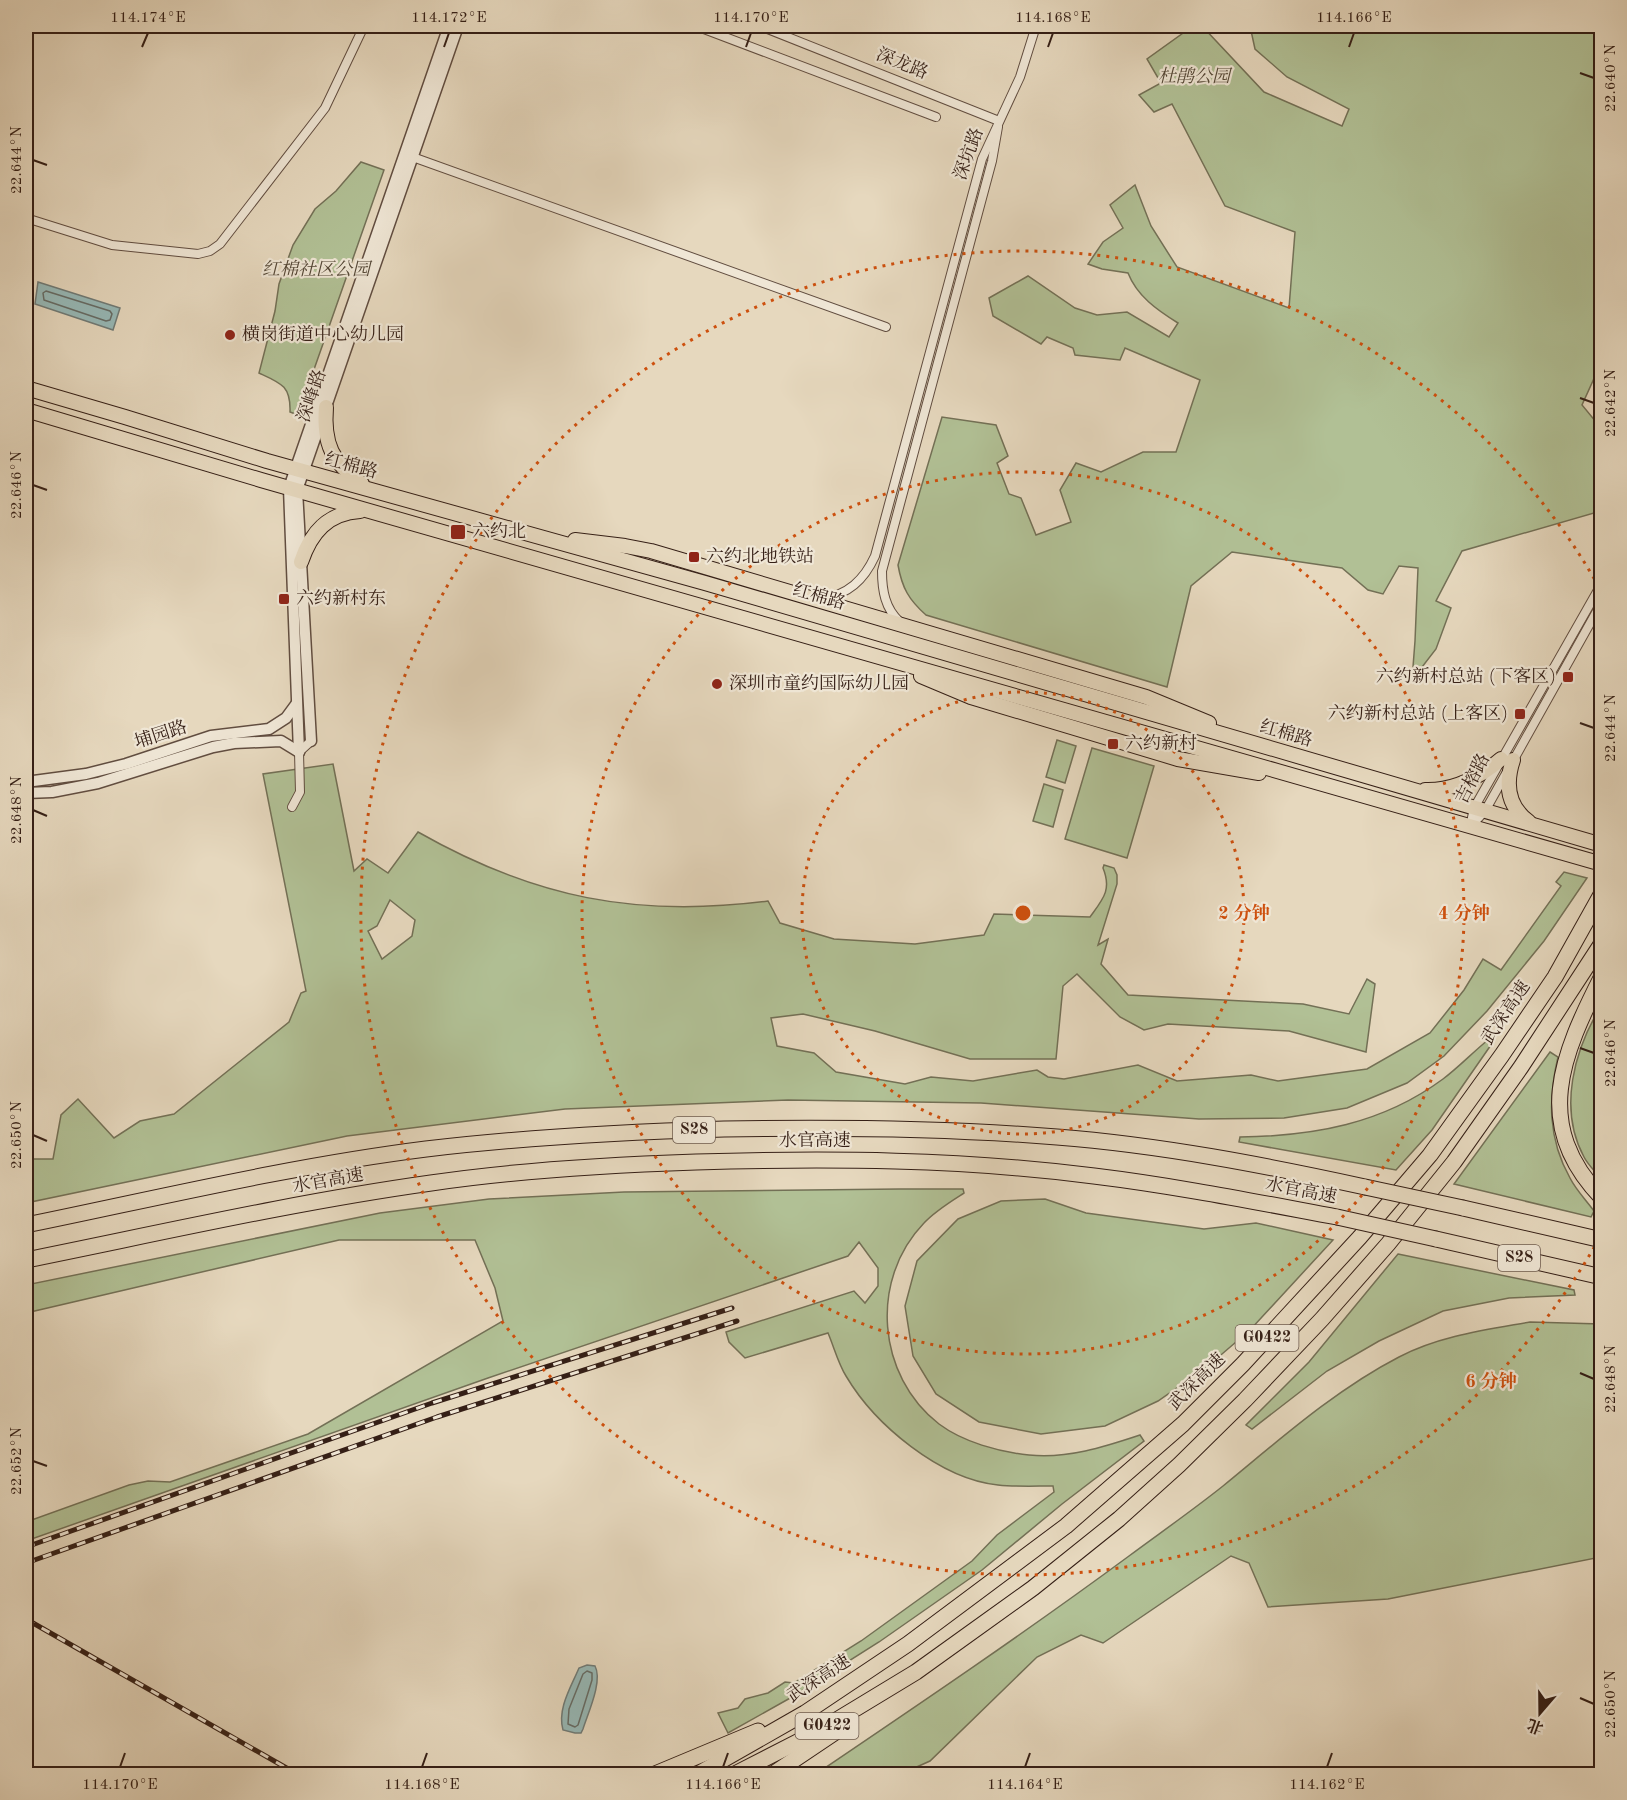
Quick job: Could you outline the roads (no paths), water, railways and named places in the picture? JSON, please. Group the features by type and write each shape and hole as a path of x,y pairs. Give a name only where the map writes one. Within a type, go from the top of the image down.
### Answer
{"highway":[{"name":"武深高速","path":"698,1774 805,1713 908,1644 1066,1526 1183,1424 1243,1364 1360,1237 1430,1155 1555,977 1602,893"},
{"name":"G0422","path":"735,1774 817,1732 916,1672 1033,1588 1119,1520 1179,1465 1322,1319 1388,1244 1454,1162 1521,1067 1602,943"},
{"path":"1602,976 1576,1030 1567,1055 1560,1084 1560,1115 1563,1136 1571,1159 1602,1198"},
{"name":"水官高速","path":"26,1225 343,1161 424,1149 520,1139 637,1131 871,1127 1049,1136 1158,1149 1307,1174 1602,1240"},
{"name":"水官高速","path":"26,1260 336,1198 431,1183 531,1171 749,1160 956,1163 1093,1175 1188,1189 1337,1217 1602,1277"},
{"path":"773,1774 861,1714 916,1672"},
{"path":"655,1774 805,1713"}],"main road":[{"name":"红棉路","path":"26,388 299,470 705,583 1596,843"},
{"path":"326,407 324,428 335,458 347,473 383,494"},
{"name":"红棉路","path":"26,410 293,489 1602,864"},
{"path":"301,562 306,545 315,531 325,522 336,515 367,510"},
{"path":"547,539 598,542 634,548 806,597 1146,697 1261,746"},
{"path":"1410,789 1431,790 1464,782 1507,759 1509,797 1522,817 1533,825"}],"street":[{"path":"26,218 112,245 198,255 210,251 220,244 325,108 364,26"},
{"name":"深峰路","path":"299,470 326,407 449,26"},
{"name":"深峰路","path":"292,807 300,792 293,489 408,155 458,26"},
{"path":"696,26 936,117"},
{"name":"深龙路","path":"760,26 999,121"},
{"path":"999,121 1020,77 1036,26"},
{"name":"深坑路","path":"806,597 822,599 848,590 869,570 875,556 982,159 999,121"},
{"name":"深坑路","path":"907,627 897,620 885,600 882,571 992,161 999,121"},
{"path":"408,155 886,327"},
{"path":"1602,371 1598,377 1598,387 1602,394"},
{"name":"深峰路","path":"293,489 301,562 311,741 299,752"},
{"name":"吉榕路","path":"1470,827 1602,583"},
{"name":"吉榕路","path":"1507,759 1602,602"},
{"name":"埔园路","path":"26,782 86,774 126,764 211,736 269,729 286,718 297,702"},
{"name":"埔园路","path":"26,793 52,792 98,783 213,747 234,743 281,741 299,752"}],"water":[{"path":"38,282 120,308 113,330 35,304"},
{"path":"587,1665 595,1666 597,1680 583,1729 581,1733 563,1730 563,1706 579,1668"}],"railway":[{"path":"26,1547 432,1403 732,1308"},
{"path":"26,1563 437,1417 737,1321"},
{"path":"26,1619 297,1774"}],"place":[{"name":"横岗街道中心幼儿园","path":"230,335"},
{"name":"六约北","path":"458,532"},
{"name":"六约北地铁站","path":"694,557"},
{"name":"六约新村东","path":"284,599"},
{"name":"六约新村总站 (下客区)","path":"1568,677"},
{"name":"深圳市童约国际幼儿园","path":"717,684"},
{"name":"六约新村总站 (上客区)","path":"1520,714"},
{"name":"六约新村","path":"1113,744"}],"park label":[{"name":"杜鹃公园","path":"1194,77"},
{"name":"红棉社区公园","path":"316,270"}]}
